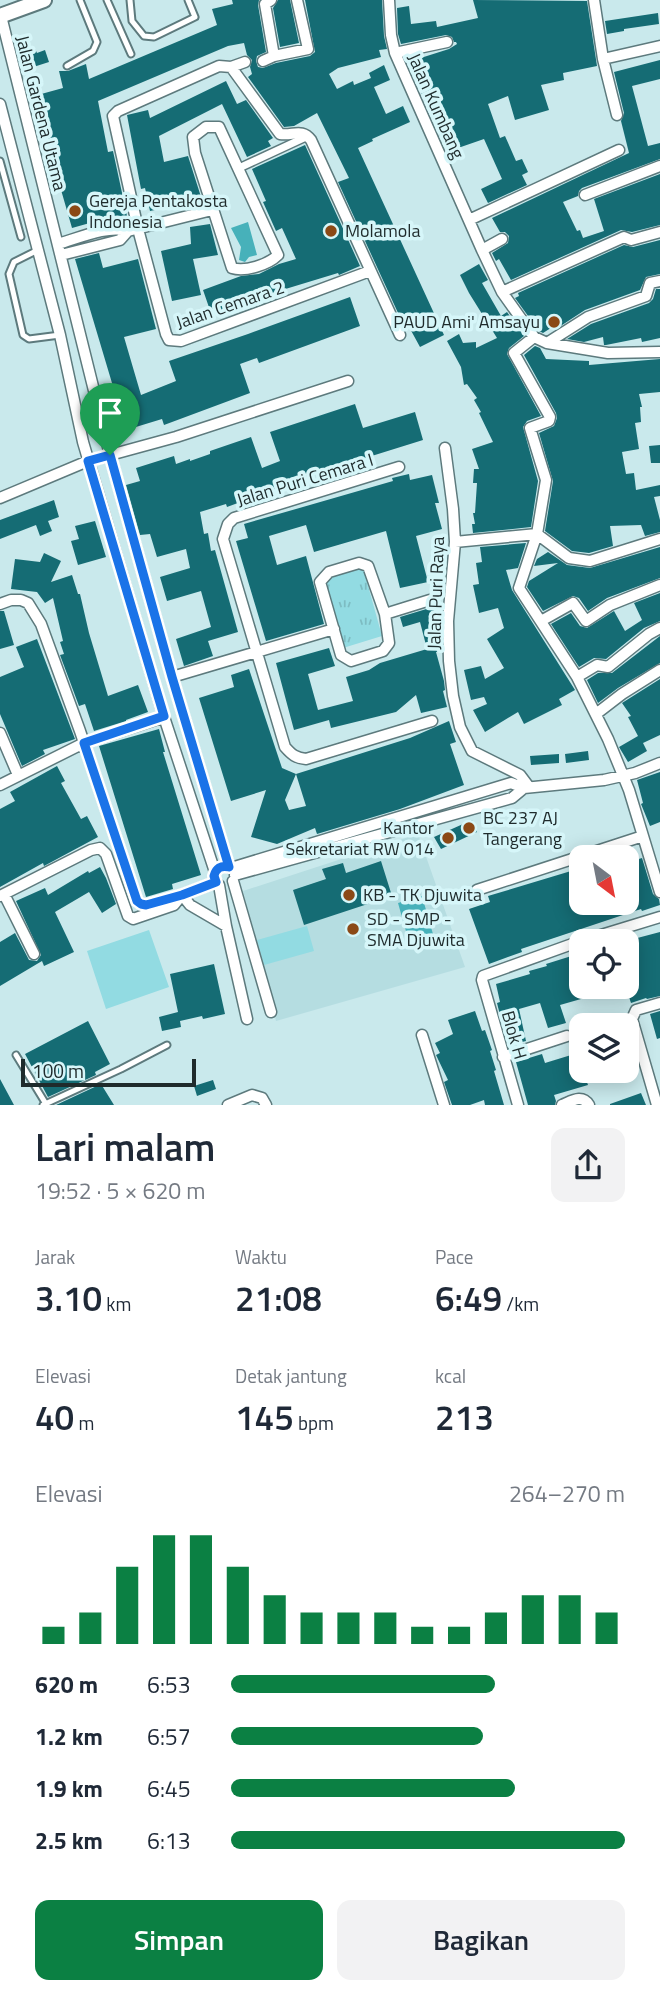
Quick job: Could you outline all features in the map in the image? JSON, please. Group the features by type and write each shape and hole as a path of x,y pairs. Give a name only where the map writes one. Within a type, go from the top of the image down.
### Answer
{"main road":[{"path":"0,16 44,0"}],"street":[{"path":"271,0 265,4 274,56"},
{"path":"263,61 308,48 297,0"},
{"name":"Jalan Kumbang","path":"389,0 391,35 396,53 502,292 534,337 547,343 608,353 660,352"},
{"path":"594,0 603,59 617,115"},
{"name":"Jalan Gardena Utama","path":"0,16 110,455 271,1012"},
{"path":"396,53 447,42"},
{"path":"603,59 660,46"},
{"path":"133,230 113,116 117,111 219,66 231,67 245,62"},
{"path":"231,67 280,134 299,131 310,138 400,335"},
{"name":"Jalan Gardena Utama","path":"0,104 60,335 88,461 164,716 217,880 247,1019"},
{"path":"206,127 219,127 278,254 274,259 242,271 232,268 212,210 195,153 193,136 206,127"},
{"path":"239,168 310,138"},
{"path":"469,220 619,150"},
{"path":"585,195 660,166"},
{"path":"58,244 103,232 133,230 212,210"},
{"path":"61,255 120,240 133,230"},
{"name":"Jalan Cemara 2","path":"133,230 166,334 169,340 173,341 181,341 370,271"},
{"path":"502,292 624,237 631,240 660,232"},
{"path":"482,250 502,239"},
{"path":"547,343 588,317 646,296 650,283 660,281"},
{"path":"534,337 514,352 550,417 549,421 530,428 545,480 537,534 519,588 577,677 596,714 624,776 660,891"},
{"path":"0,498 88,461 176,437 348,381"},
{"name":"Jalan Puri Raya","path":"445,449 455,542 449,661 460,727 472,751 520,775 527,788"},
{"name":"Jalan Puri Cemara I","path":"257,651 223,539 228,524 234,518 400,467"},
{"path":"455,542 537,534 569,558 590,561 660,539"},
{"path":"359,563 368,566 385,614 389,636 386,648 351,661 346,659 341,655 320,582 322,578 329,572 359,563"},
{"path":"541,621 573,603 586,621 610,605 660,585"},
{"path":"0,604 11,600 28,603 41,624 137,901 141,904 178,896 217,880 222,866 232,873 513,798 527,788 624,776 660,762"},
{"path":"385,614 430,600"},
{"path":"577,677 597,665 608,667 660,628"},
{"path":"172,677 334,629"},
{"path":"257,651 285,747 297,758 306,759 432,721"},
{"path":"596,714 660,670"},
{"path":"0,785 84,743 164,716"},
{"path":"0,733 18,775"},
{"path":"477,890 643,836"},
{"path":"34,954 2,895 91,850 100,848 106,854 128,916 133,919 174,905 178,896"},
{"path":"217,880 226,886 232,873"},
{"path":"178,896 226,926"},
{"name":"Blok H","path":"518,1105 482,980 485,974 660,917"},
{"path":"657,1105 632,1019 636,1010 660,1003"},
{"path":"422,1035 444,1105"},
{"path":"503,1057 567,1035"},
{"path":"228,1105 252,1095 262,1098 266,1105"},
{"path":"562,1105 582,1099 589,1105"}],"lane":[{"path":"67,66 93,51 97,43 80,0"},
{"path":"107,0 131,54"},
{"path":"130,0 132,21 144,36 155,37 195,17 188,0"},
{"path":"0,161 20,237"},
{"path":"1,173 17,169"},
{"path":"38,250 14,262 9,274 23,335 29,339 60,335"},
{"path":"16,1055 45,1104 167,1045"}],"shaded area":[{"path":"248,222 257,255 249,257 245,262 239,260 241,247 231,228"},
{"name":"SD - SMP - SMA Djuwita","path":"418,834 465,967 276,1021 243,891"},
{"path":"422,896 435,941 411,949 398,903"}],"green space":[{"path":"362,564 382,636 343,648 323,576"},
{"path":"307,926 314,951 264,965 257,940"},
{"path":"149,930 169,987 106,1009 87,951"}],"building":[{"path":"232,0 259,0 266,52 257,56 256,61 258,67 263,68 310,56 315,52 305,0 382,0 387,49 379,50 381,57 338,68 329,74 337,89 353,81 354,85 371,78 369,73 384,65 390,80 374,87 386,114 403,106 410,122 358,148 444,335 420,347 408,325 404,326 338,182 349,178 317,113 294,126 284,127 248,77 252,74 252,60 247,55 244,43 228,46 98,101 108,152 113,151 127,216 72,228 34,96 63,88 59,71 68,71 86,64 89,79 217,25 212,9 233,4"},
{"path":"278,0 290,0 299,43 280,47 273,8"},
{"path":"473,0 587,1 597,66 563,73 564,80 541,85 549,110 515,120 508,96 488,104 500,138 505,136 516,161 522,159 528,172 522,175 527,185 488,203 481,189 502,179 484,139 446,149 408,62 449,49 457,44 456,42 446,35 401,44 398,34 397,8 409,6 411,24 436,21 437,27 478,18"},
{"path":"658,13 659,24 607,34 605,21"},
{"path":"35,49 37,53 45,50 49,62 24,70 20,59 23,58 22,53"},
{"path":"660,60 660,79 632,86 648,146 660,143 660,159 582,188 578,196 563,202 583,238 604,231 594,199 660,174 660,225 632,232 621,230 511,280 499,259 496,261 492,253 508,243 509,236 500,232 492,218 629,153 621,121 624,113 614,72"},
{"path":"226,81 237,104 246,100 273,138 268,141 271,146 247,157 222,104 159,136 164,162 188,156 202,200 150,211 145,188 141,189 127,115 148,110 150,118"},
{"path":"305,145 360,266 339,275 338,273 269,294 212,316 203,290 241,276 259,274 296,259 282,228 276,231 252,169"},
{"path":"210,224 218,255 193,259 201,295 172,301 161,251 191,244 190,227"},
{"path":"660,240 660,274 646,277 640,290 585,310 556,329 554,326 543,333 539,331 515,298 519,296 518,293 624,245 633,247"},
{"path":"99,253 103,268 138,259 156,329 124,337 141,395 176,381 169,361 350,297 360,326 259,363 257,358 240,364 250,393 164,425 162,419 126,430 75,259"},
{"path":"479,264 488,280 482,283 501,316 507,312 524,336 509,348 507,354 541,416 527,421 523,427 538,481 531,527 473,533 477,483 473,483 474,469 479,469 472,449 493,442 474,400 477,398 467,384 464,385 461,367 447,341 459,334 463,343 476,342 476,348 497,338 460,275"},
{"path":"656,289 660,289 660,338 642,342 641,338 606,345 603,337 584,342 567,339 591,324 649,303"},
{"path":"535,346 540,348 546,359 589,361 589,365 660,359 660,392 639,394 641,422 635,423 639,449 622,452 626,474 634,473 636,490 660,485 660,496 654,497 660,532 645,536 641,525 610,526 613,546 589,553 572,551 545,531 553,481 539,433 554,426 557,418 524,355"},
{"path":"355,404 363,428 415,412 423,440 330,469 227,507 226,504 200,512 204,534 208,533 211,551 215,550 238,632 208,641 213,656 184,666 176,639 211,627 201,591 167,601 160,577 190,568 186,549 157,557 150,534 140,535 126,485 140,481 136,468 174,456 176,464 190,461 251,437 262,468 280,461 270,432"},
{"path":"660,445 660,463 651,463 649,446"},
{"path":"409,474 410,480 432,475 439,503 435,503 442,529 416,536 428,582 400,588 386,531 314,552 306,525 269,536 277,565 306,556 324,624 266,641 236,541 248,538 244,524"},
{"path":"54,500 59,517 48,521 52,531 40,536 36,525 0,539 0,520"},
{"path":"95,521 106,557 78,565 71,541 79,539 75,526"},
{"path":"526,543 518,568 506,570 512,590 575,690 559,699 562,705 524,724 518,712 485,732 473,710 487,704 484,697 471,700 464,670 481,666 485,679 504,668 487,639 504,628 498,608 479,613 473,585 479,584 476,563 482,562 480,547"},
{"path":"660,547 660,578 607,598 588,611 579,598 573,596 543,611 527,587 529,581 558,563 534,566 537,559 548,552 567,565 590,568"},
{"path":"44,553 61,561 51,582 72,575 80,594 108,696 138,685 148,712 94,731 85,704 79,706 60,655 64,654 60,642 63,641 53,598 45,603 37,592 11,589 15,559 40,562"},
{"path":"660,593 660,621 644,628 606,659 594,658 579,667 551,624 571,613 580,626 587,628 614,611 625,631 642,620 634,603"},
{"path":"433,607 437,624 441,623 441,651 436,652 444,681 443,691 447,707 421,713 416,695 396,712 331,728 329,720 294,730 276,663 329,648 335,666 308,674 318,710 353,701 346,677 369,670 380,663 427,649 420,622 403,627 400,617"},
{"path":"0,611 4,611 14,645 0,649"},
{"path":"660,636 660,663 598,703 587,680 598,673 612,673"},
{"path":"37,639 75,739 43,750 45,754 22,766 0,714 0,677 24,667 16,647"},
{"path":"249,669 282,768 296,774 410,738 449,721 456,742 450,744 464,785 400,809 317,834 315,828 277,844 251,837 266,790 231,801 199,698 234,687 231,675","holes":["296,774 306,806 289,810 285,800"]},
{"path":"660,679 660,735 643,743 647,751 628,762 619,747 638,736 628,717 631,716 622,703"},
{"path":"159,729 163,752 201,875 172,884 173,889 146,897 99,746"},
{"path":"588,751 589,760 566,763 565,754"},
{"path":"559,754 559,763 531,765 530,756"},
{"path":"57,766 65,781 61,783 81,819 87,816 98,837 0,887 0,809 15,801 10,792"},
{"path":"660,772 660,822 650,826 641,804 643,803 637,780"},
{"path":"472,820 477,832 441,849 434,837"},
{"path":"642,858 653,894 659,899 660,905 642,911 639,910 639,859"},
{"path":"381,861 392,896 304,925 293,890 326,879 322,869 343,863 346,873"},
{"path":"100,867 116,904 102,913 89,892 55,912 74,952 44,966 42,961 0,986 0,942 15,933 29,960 37,961 41,955 16,901 45,888 48,895 88,871 89,873"},
{"path":"569,872 569,915 623,915 581,929 569,929 569,933 521,949 522,952 489,964 469,909 490,902 488,896"},
{"path":"660,932 660,996 631,1003 630,999 639,999 639,938"},
{"path":"569,957 569,999 581,999 560,1005 566,1023 548,1028 540,1003 519,1009 526,1041 510,1045 503,1014 500,1015 497,1003 500,1002 496,984 530,974 529,971 547,966 546,964"},
{"path":"214,964 225,1014 180,1021 181,1027 162,1031 159,1017 178,1012 170,974"},
{"path":"475,1011 492,1050 494,1071 504,1105 485,1105 484,1100 470,1105 452,1105 444,1082 448,1080 436,1055 440,1053 435,1043 453,1034 448,1020"},
{"path":"660,1011 660,1038 657,1039 650,1014"},
{"path":"88,1021 110,1064 95,1072 96,1075 48,1097 25,1054"},
{"path":"542,1054 545,1063 569,1056 569,1083 588,1085 554,1095 555,1105 528,1105 516,1062"},
{"path":"0,1079 14,1105 0,1105"},
{"path":"213,1080 216,1089 197,1096 194,1086"},
{"path":"101,1084 114,1105 56,1105"},
{"path":"641,1093 646,1105 610,1105 610,1104"}],"place":[{"name":"Gereja Pentakosta Indonesia","path":"75,211"},
{"name":"Molamola","path":"331,231"},
{"name":"PAUD Ami' Amsayu","path":"554,322"},
{"name":"BC 237 AJ Tangerang","path":"469,828"},
{"name":"Kantor Sekretariat RW 014","path":"448,838"},
{"name":"KB - TK Djuwita","path":"349,895"},
{"name":"SD - SMP - SMA Djuwita","path":"353,929"}],"route":[{"path":"110,455 229,867 222,866 216,870 216,882 146,905 137,901 84,743 164,716 88,461 110,455"}]}
